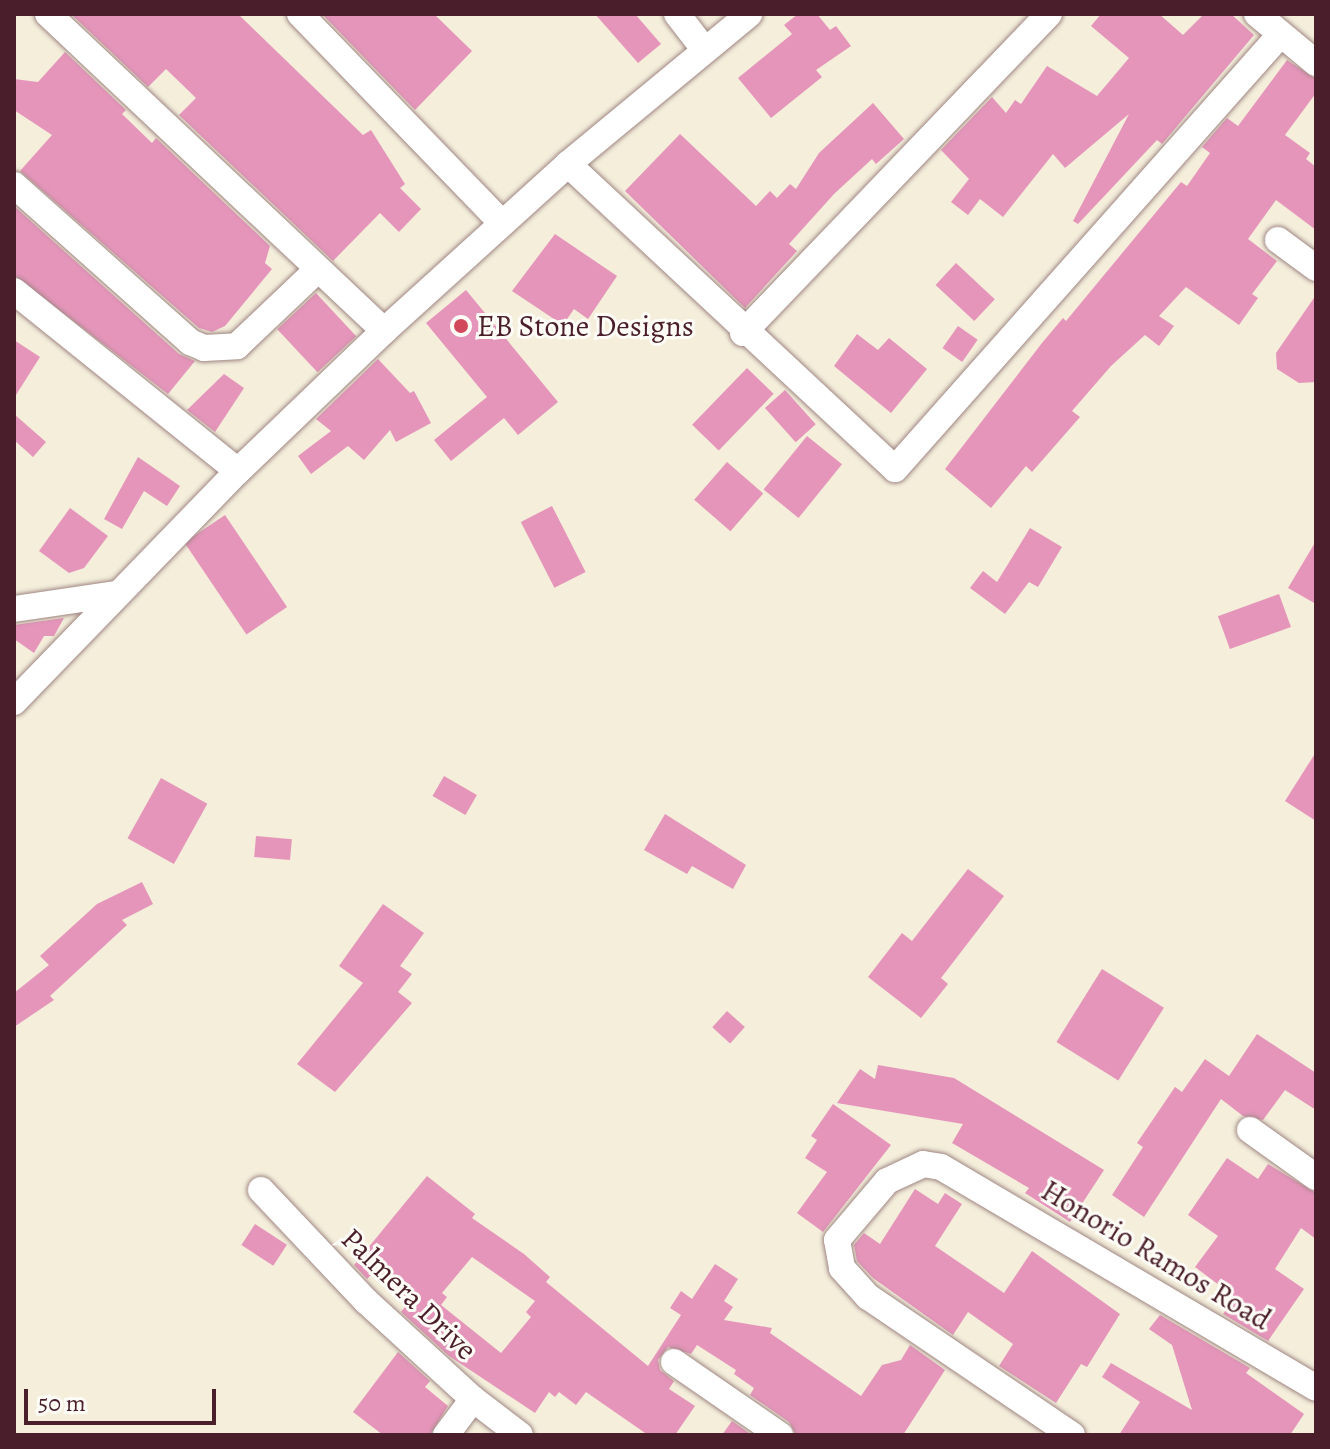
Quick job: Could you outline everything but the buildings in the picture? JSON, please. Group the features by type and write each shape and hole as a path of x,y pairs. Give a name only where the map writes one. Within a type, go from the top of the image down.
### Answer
{"street":[{"path":"48,14 384,331"},
{"path":"300,14 502,223"},
{"path":"677,14 704,49"},
{"path":"14,702 238,471 384,331 568,164 749,14"},
{"path":"743,333 1049,14"},
{"path":"1257,14 1279,36 1316,63"},
{"path":"568,164 743,333 895,469 1279,36"},
{"path":"14,185 190,342 204,348 237,346 317,270"},
{"path":"1278,240 1316,268"},
{"path":"14,291 238,471"},
{"path":"14,609 117,594"},
{"path":"1250,1130 1316,1177"},
{"name":"Honorio Ramos Road","path":"1072,1435 868,1297 842,1268 837,1240 857,1211 887,1181 923,1164 964,1179 1316,1388"},
{"name":"Palmera Drive","path":"261,1190 366,1301 473,1399 520,1435"},
{"path":"674,1362 780,1435"},
{"path":"446,1435 473,1399"}],"place":[{"name":"EB Stone Designs","path":"461,326"}]}
